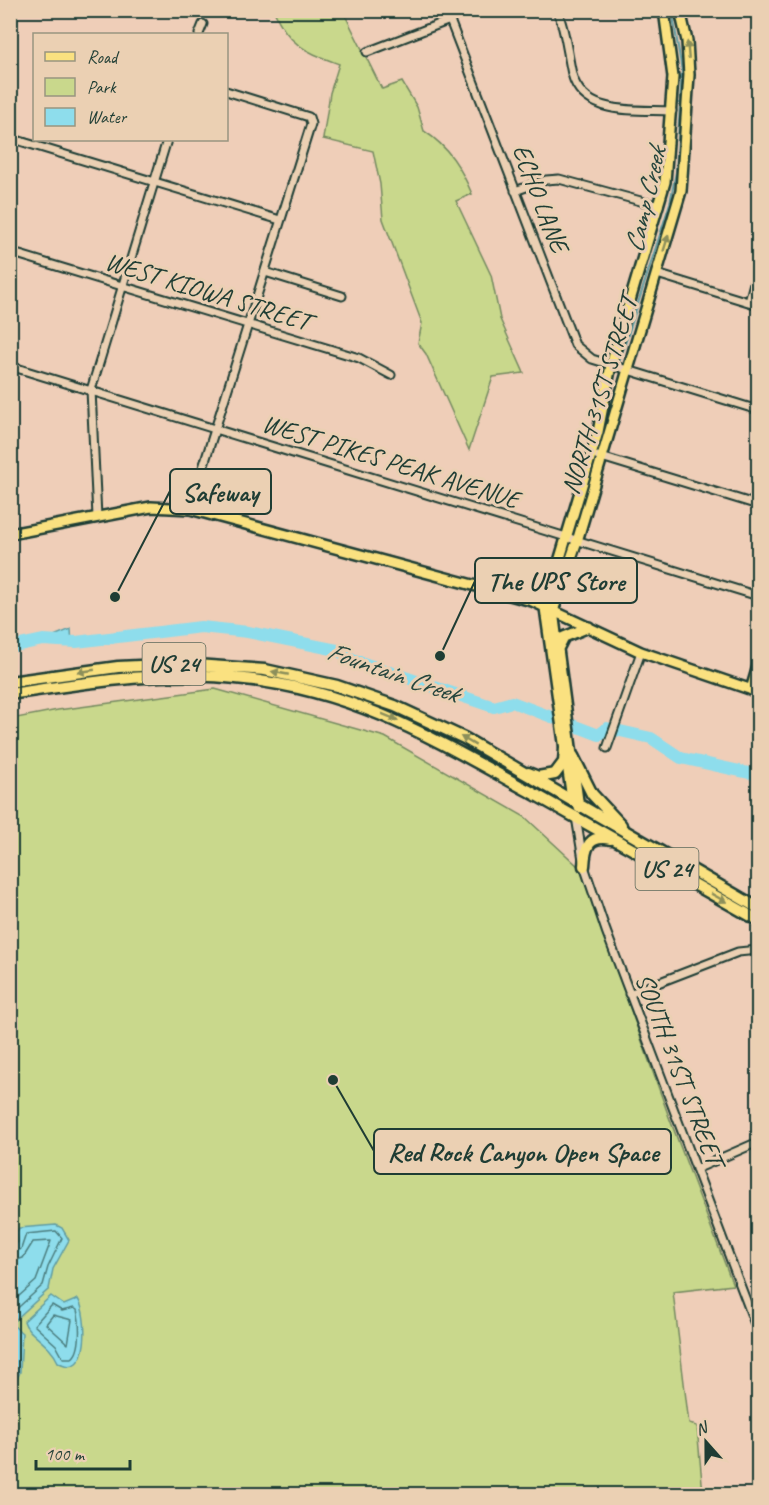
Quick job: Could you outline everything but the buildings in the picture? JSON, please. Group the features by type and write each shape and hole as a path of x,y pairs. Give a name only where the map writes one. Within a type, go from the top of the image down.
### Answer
{"highway":[{"name":"US 24","path":"10,682 118,667 182,664 258,669 337,686 413,714 464,738 576,809 620,842 759,920"},
{"name":"US 24","path":"10,694 111,679 180,675 262,681 334,698 416,729 637,839 759,908"},
{"path":"486,753 538,777 557,771 564,762 566,740"},
{"path":"573,756 596,800 637,839"},
{"path":"584,866 585,851 589,842 602,838 620,842"}],"main road":[{"name":"NORTH 31ST STREET","path":"567,537 592,454 611,365 659,206 668,164 672,111 672,58 664,10"},
{"name":"NORTH 31ST STREET","path":"549,609 577,540 684,177 689,75 687,41 681,10"},
{"path":"10,534 151,507 190,509 532,601 641,652 755,691 759,666"},
{"name":"SOUTH 31ST STREET","path":"563,710 549,609 567,537"},
{"name":"SOUTH 31ST STREET","path":"549,609 558,649 566,740 576,809"},
{"path":"558,649 564,637 573,631 589,627"},
{"name":"SOUTH 31ST STREET","path":"566,740 573,756 576,809"}],"street":[{"name":"ECHO LANE","path":"447,10 575,345 592,359 759,411"},
{"path":"557,10 566,36 575,83 583,96 603,107 672,111"},
{"path":"367,52 450,20"},
{"path":"199,33 202,24"},
{"path":"190,509 249,326 311,120 228,92"},
{"path":"10,138 280,220"},
{"path":"97,517 91,390 167,141"},
{"path":"515,191 546,180 559,179 659,206"},
{"name":"WEST KIOWA STREET","path":"10,252 359,358 391,375"},
{"path":"749,302 759,267"},
{"path":"265,272 342,296"},
{"path":"657,274 759,304"},
{"name":"WEST PIKES PEAK AVENUE","path":"10,366 759,596"},
{"path":"592,454 759,505"},
{"path":"606,748 618,722 641,652"},
{"name":"SOUTH 31ST STREET","path":"576,809 584,866 629,994 759,1332"},
{"path":"629,994 738,952 759,950"},
{"path":"696,1169 759,1142"}],"green space":[{"path":"274,11 343,11 382,89 402,82 417,107 424,131 447,151 468,184 472,194 456,201 491,275 500,319 524,373 493,377 469,450 426,354 418,343 422,323 383,219 380,184 373,151 323,139 330,93 339,64 299,46 286,32"},
{"path":"215,689 385,737 525,817 580,868 669,1117 733,1285 673,1292 689,1424 697,1426 703,1494 11,1494 11,719 58,710"}],"water":[{"path":"71,629 72,646 46,643 46,639"},
{"path":"56,1225 62,1228 69,1240 53,1269 49,1289 14,1321 14,1326 22,1333 20,1372 11,1392 11,1249 18,1242 19,1228"},
{"path":"51,1296 64,1305 78,1299 84,1318 84,1344 81,1355 76,1363 69,1366 58,1362 50,1349 29,1330 24,1321"}],"waterway":[{"name":"Camp Creek","path":"620,360 670,203 676,172 682,71 672,10"},
{"name":"Fountain Creek","path":"10,647 43,640 76,642 201,627 248,632 337,650 354,660 494,707 512,702 599,735 607,728 651,738 681,758 758,775"}],"place":[{"name":"Safeway","path":"115,597"},
{"name":"The UPS Store","path":"440,656"},
{"name":"Red Rock Canyon Open Space","path":"333,1080"}]}
